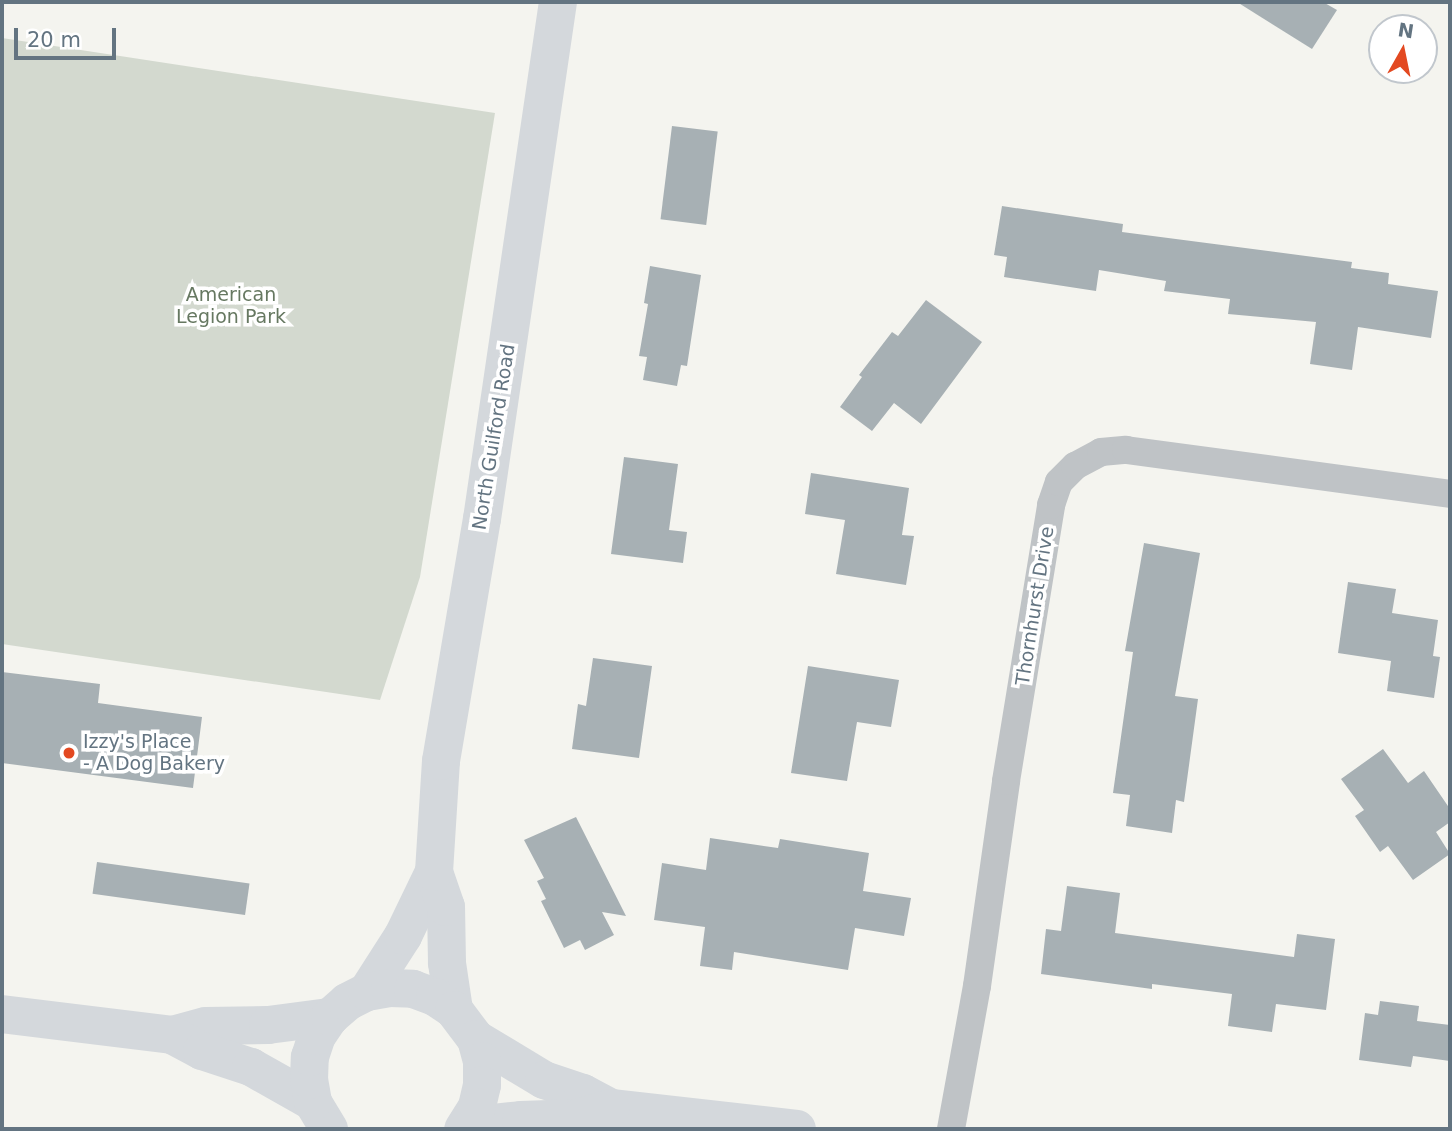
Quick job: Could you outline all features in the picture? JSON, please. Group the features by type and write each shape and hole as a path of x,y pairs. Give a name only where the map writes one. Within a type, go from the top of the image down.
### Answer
{"main road":[{"name":"North Guilford Road","path":"367,992 403,936 434,872 441,761 482,519 558,2"},
{"name":"North Guilford Road","path":"434,872 446,907 447,963 465,1025 482,1061 482,1085 477,1107 464,1128"},
{"path":"321,1116 309,1080 310,1058 317,1036 330,1017 347,1002 367,992 390,988 413,989 435,997 465,1025 544,1080 583,1093 611,1108 797,1129"},
{"path":"2,1014 172,1035 202,1051 251,1067 321,1116"},
{"path":"172,1035 206,1026 268,1025 330,1017"},
{"path":"464,1128 521,1120 578,1118 611,1108"}],"street":[{"name":"Thornhurst Drive","path":"951,1129 978,986 1006,781 1051,505 1059,482 1075,466 1101,452 1126,450 1450,494"}],"green space":[{"name":"American Legion Park","path":"2,38 495,113 420,577 380,700 2,644"}],"building":[{"path":"1237,2 1323,2 1337,10 1312,49"},
{"path":"672,126 718,132 706,225 661,219"},
{"path":"1002,206 1123,224 1122,232 1352,262 1351,268 1389,273 1388,284 1438,291 1431,338 1358,327 1352,370 1310,364 1316,322 1228,314 1230,299 1164,291 1166,281 1099,270 1096,291 1004,277 1007,257 994,255"},
{"path":"650,266 701,275 687,366 681,365 677,386 643,380 647,357 639,356 648,304 644,303"},
{"path":"926,300 982,342 921,424 894,403 872,431 840,407 862,377 859,375 892,332 898,336"},
{"path":"624,457 678,464 669,530 687,532 683,563 611,554"},
{"path":"811,473 909,488 902,535 914,536 906,585 836,574 845,520 805,514"},
{"path":"1144,543 1200,553 1175,696 1198,699 1184,802 1176,800 1172,833 1126,826 1130,795 1113,793 1133,652 1125,651"},
{"path":"1348,582 1396,589 1392,613 1438,620 1433,656 1440,657 1434,698 1387,691 1391,661 1338,653"},
{"path":"593,658 652,666 639,758 572,749 578,704 586,706"},
{"path":"808,666 899,680 891,727 857,722 847,781 791,773"},
{"path":"2,672 100,684 98,703 202,717 193,788 2,763"},
{"path":"1383,749 1408,783 1424,771 1450,809 1450,822 1436,832 1450,854 1413,880 1388,846 1380,852 1355,816 1364,810 1341,779"},
{"path":"576,817 626,916 602,912 614,935 585,950 580,940 564,948 541,901 546,899 537,881 544,878 524,840"},
{"path":"710,838 778,848 780,839 869,853 863,891 911,898 904,936 855,928 848,970 734,952 732,970 700,966 705,927 654,920 662,863 706,870"},
{"path":"97,862 250,883 245,915 93,894"},
{"path":"1067,886 1120,893 1115,933 1294,957 1297,934 1335,939 1326,1010 1276,1004 1272,1032 1228,1026 1232,994 1152,984 1152,989 1041,974 1046,929 1061,931"},
{"path":"1380,1001 1419,1006 1417,1021 1450,1025 1450,1061 1413,1056 1411,1067 1359,1060 1365,1013 1378,1015"}],"place":[{"name":"Izzy's Place - A Dog Bakery","path":"69,753"}]}
